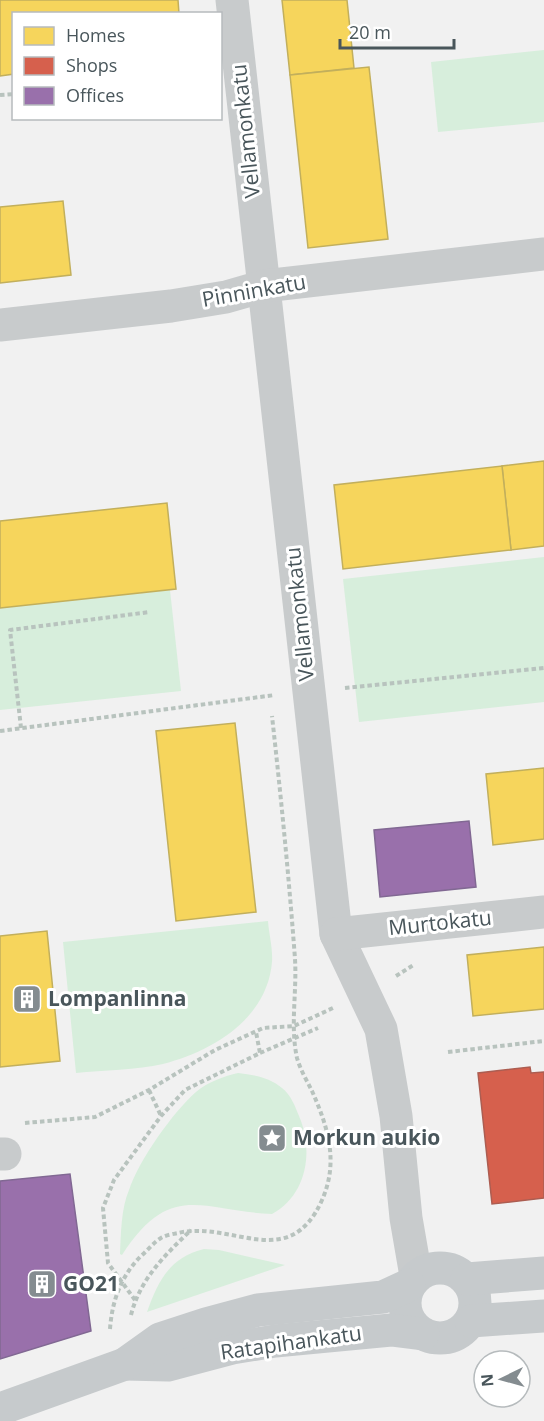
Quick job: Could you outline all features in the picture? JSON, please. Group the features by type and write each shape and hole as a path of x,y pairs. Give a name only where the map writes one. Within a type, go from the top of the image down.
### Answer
{"main road":[{"path":"453,1269 467,1279 475,1292 476,1306 471,1321 458,1334 440,1339 423,1334 409,1321 405,1304 421,1276 453,1269"},
{"path":"467,1279 544,1273"},
{"name":"Ratapihankatu","path":"0,1409 125,1364 160,1339 206,1324 258,1310 383,1297 421,1276"},
{"path":"471,1321 544,1316"},
{"name":"Ratapihankatu","path":"125,1364 168,1365 232,1348 286,1340 392,1330 423,1334"}],"street":[{"name":"Vellamonkatu","path":"232,0 336,934 381,1029 396,1116 406,1218 421,1276"},
{"name":"Pinninkatu","path":"0,325 171,306 226,297 264,285 544,254"},
{"name":"Murtokatu","path":"336,934 544,912"}],"path":[{"path":"21,728 10,630 150,612"},
{"path":"0,731 309,691 544,668"},
{"name":"Vellamonkatu","path":"269,685 270,696"},
{"path":"110,1329 111,1312 121,1281 137,1260 162,1236 192,1229 277,1241 295,1233 310,1221 322,1200 329,1178 330,1150 326,1124 297,1060 294,1026 296,978 290,888 271,707"},
{"path":"7,1144 95,1117 149,1090 214,1050 263,1028 294,1026"},
{"path":"135,1300 108,1263 104,1208 114,1180 161,1116 185,1090 260,1053 318,1028"},
{"path":"256,1032 260,1053"},
{"path":"448,1052 544,1041"},
{"path":"149,1090 161,1116"},
{"path":"129,1323 135,1300 148,1276 165,1255 192,1229"}],"green space":[{"path":"544,50 544,122 438,132 431,62"},
{"path":"544,557 544,702 359,722 343,579"},
{"path":"170,590 181,691 0,710 0,608"},
{"path":"268,921 272,962 268,982 260,1000 234,1030 200,1051 163,1064 76,1073 63,942"},
{"path":"238,1073 272,1081 285,1091 294,1105 304,1129 306,1157 300,1184 293,1196 272,1214 206,1206 189,1205 172,1208 156,1217 140,1232 122,1255 120,1254 126,1197 140,1165 158,1137 177,1112 200,1088"},
{"path":"204,1249 219,1250 285,1265 147,1312 161,1281 174,1264"}],"building: Homes":[{"path":"0,0 178,0 179,12 12,12 12,74 0,76"},
{"path":"282,0 347,0 354,68 290,75"},
{"path":"369,67 388,239 308,248 290,75"},
{"path":"63,201 71,275 0,283 0,207"},
{"path":"544,461 544,546 511,550 502,466"},
{"path":"502,466 511,550 343,569 334,485"},
{"path":"167,503 176,589 0,608 0,521"},
{"path":"235,723 256,912 176,921 156,731"},
{"path":"544,768 544,839 493,845 486,774"},
{"name":"Lompanlinna","path":"47,931 60,1061 0,1067 0,936"},
{"path":"544,947 544,1009 473,1016 467,955"}],"building: Shops":[{"path":"530,1067 531,1073 544,1072 544,1198 492,1204 478,1073"}],"building: Offices":[{"path":"469,821 476,887 380,897 374,830"},
{"name":"GO21","path":"70,1174 91,1331 0,1359 0,1181"}],"place":[{"name":"Lompanlinna","path":"27,999"},
{"name":"Morkun aukio","path":"272,1138"},
{"name":"GO21","path":"42,1284"}]}
